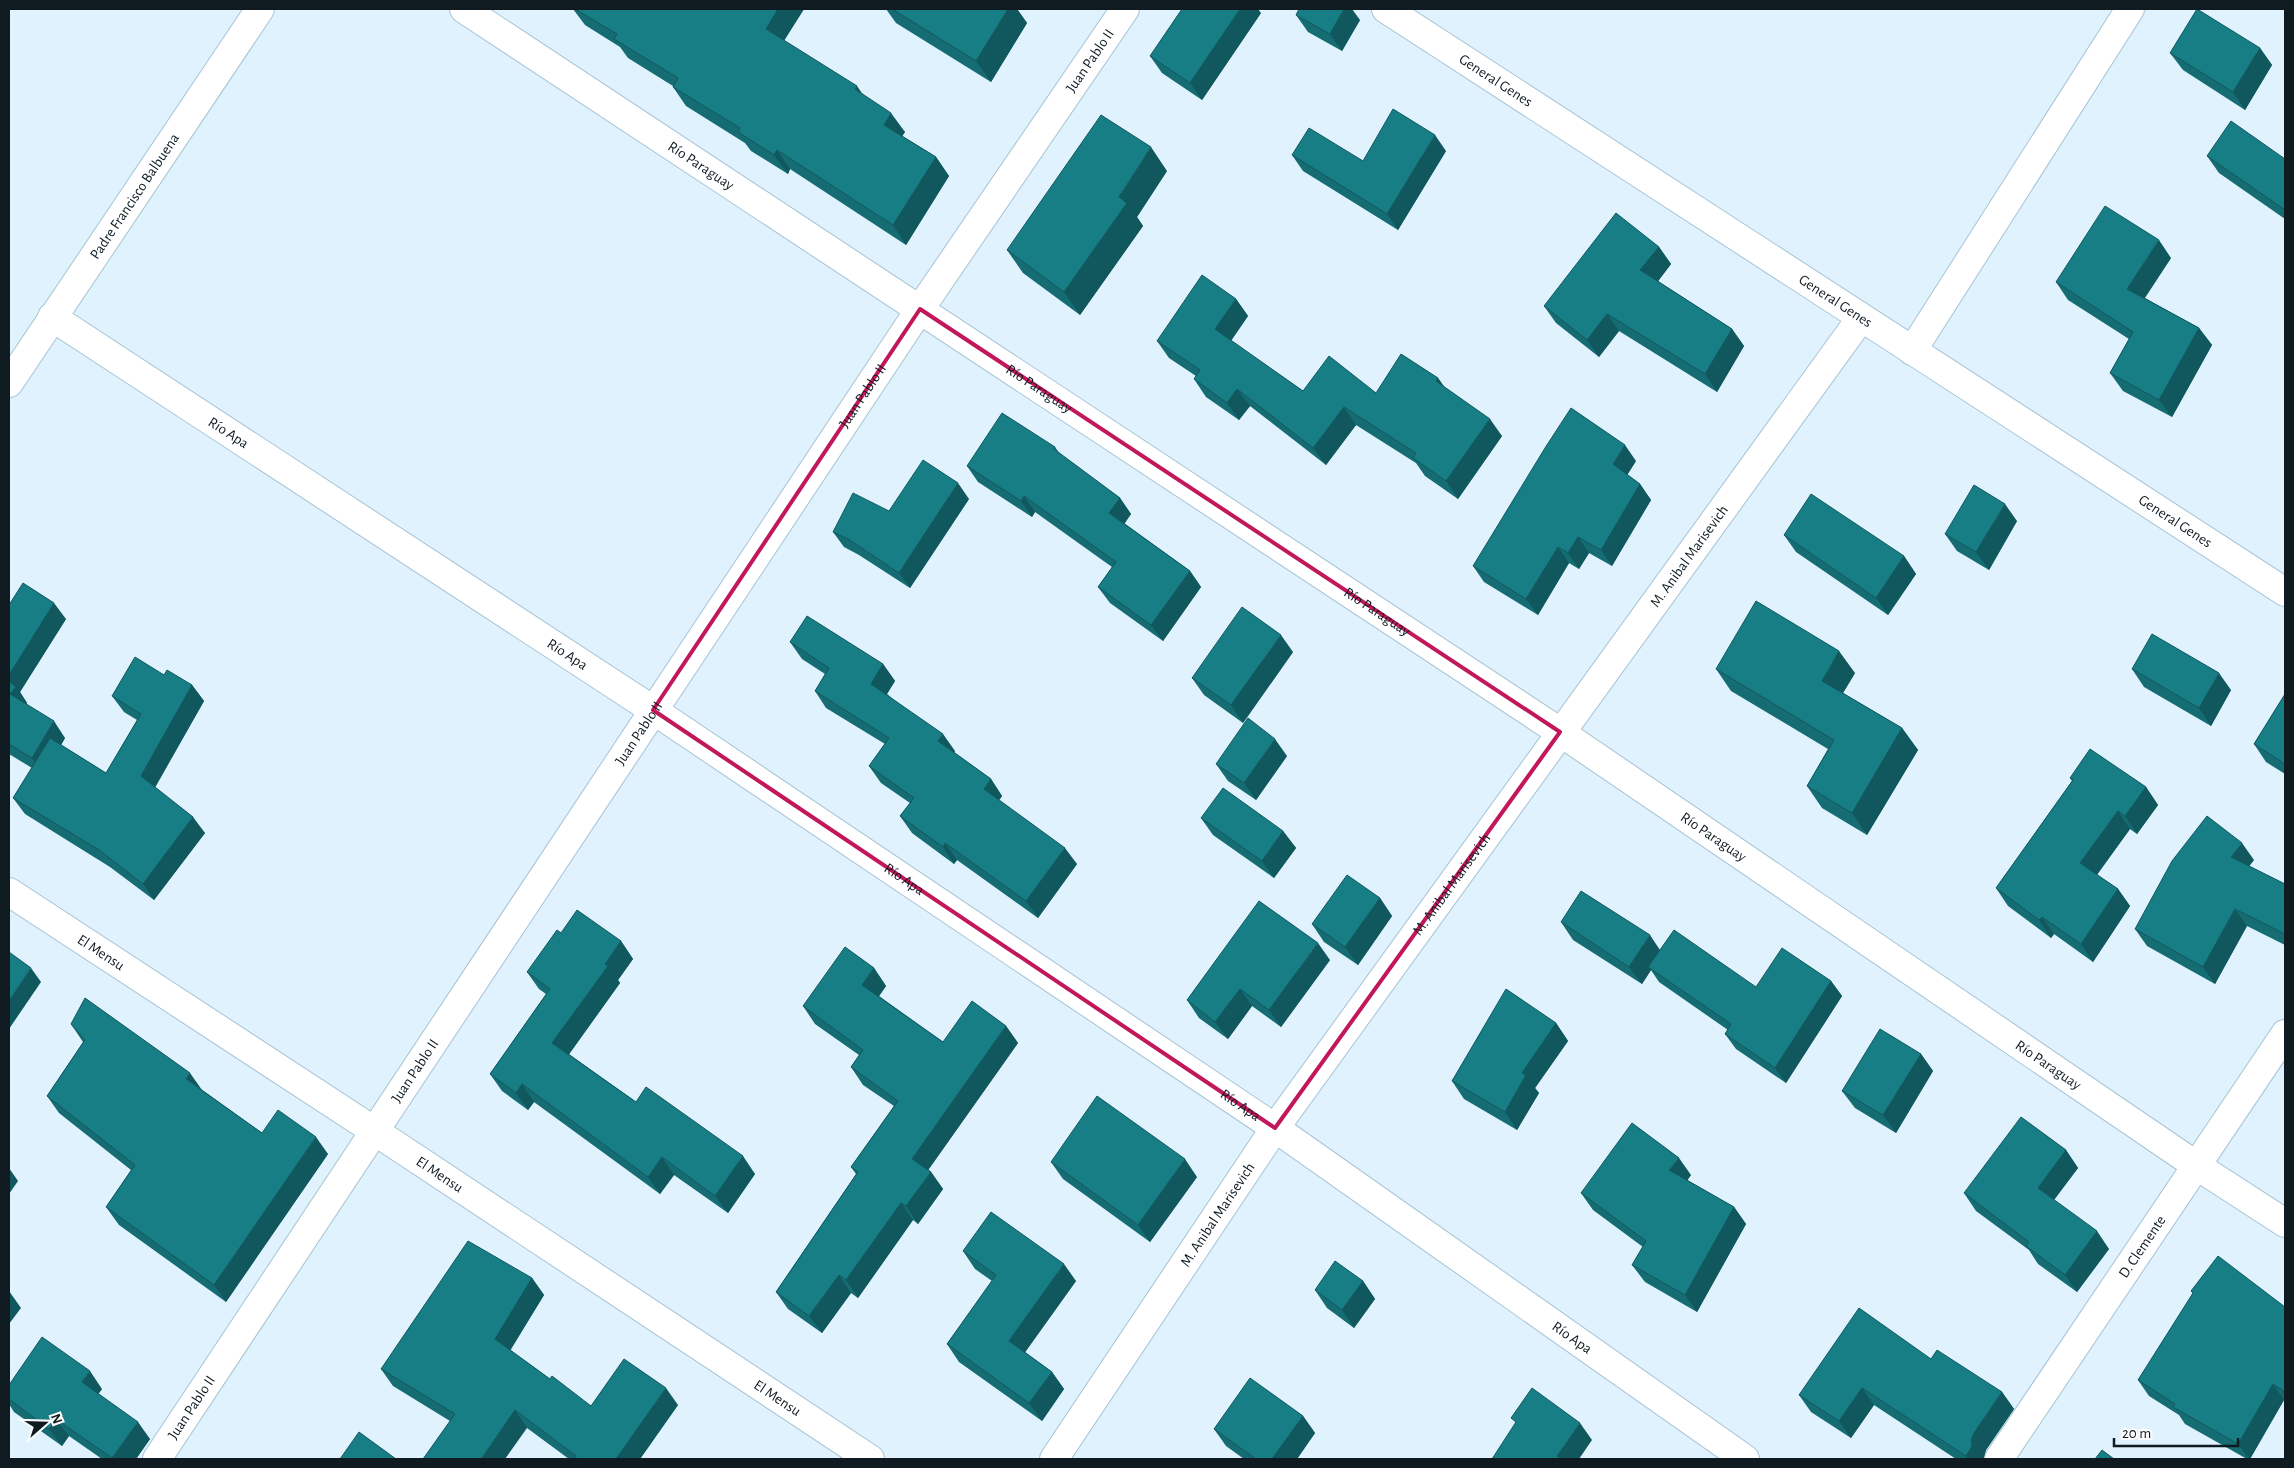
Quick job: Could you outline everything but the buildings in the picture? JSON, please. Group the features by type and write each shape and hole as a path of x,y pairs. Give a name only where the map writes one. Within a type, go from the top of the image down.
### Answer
{"street":[{"name":"Padre Francisco Balbuena","path":"9,383 260,9"},
{"name":"Río Paraguay","path":"464,9 1560,732 2197,1166 2285,1223"},
{"name":"Juan Pablo II","path":"157,1459 376,1132 653,710 920,309 1126,9"},
{"name":"General Genes","path":"1386,9 2285,592"},
{"path":"1912,351 2130,9"},
{"name":"Río Apa","path":"52,317 653,710 1275,1128 1745,1459"},
{"name":"M. Anibal Marisevich","path":"1054,1459 1275,1128 1861,318"},
{"name":"El Mensu","path":"9,892 870,1459"},
{"name":"D. Clemente","path":"1999,1459 2285,1034"}],"highlighted area":[{"path":"920,309 1560,732 1275,1128 653,710"}]}
